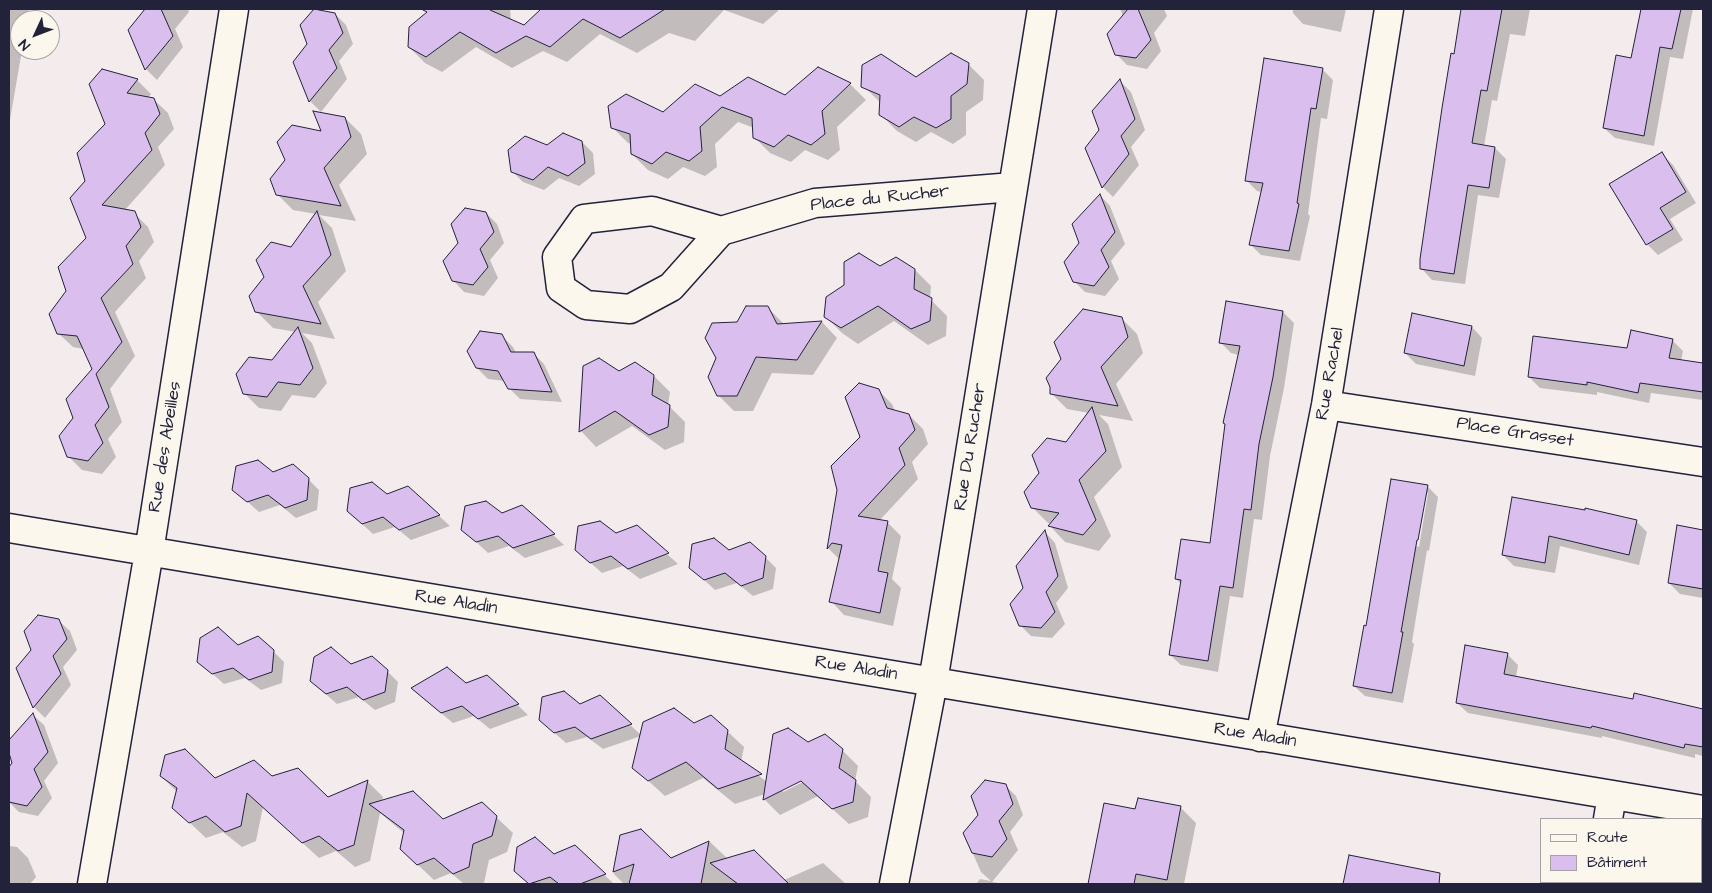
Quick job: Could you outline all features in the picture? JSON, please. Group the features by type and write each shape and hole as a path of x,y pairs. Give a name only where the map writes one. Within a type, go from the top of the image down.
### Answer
{"street":[{"name":"Rue des Abeilles","path":"94,884 149,552 234,9"},
{"name":"Rue Du Rucher","path":"894,884 933,682 1042,9"},
{"name":"Rue Rachel","path":"1260,737 1326,405 1389,9"},
{"name":"Place du Rucher","path":"721,231 815,203 1013,187"},
{"path":"652,211 721,231 671,287 630,309 586,305 561,288 557,257 584,219 652,211"},
{"name":"Place Grasset","path":"1326,405 1703,462"},
{"name":"Rue Aladin","path":"9,528 1260,737 1610,807 1703,810"}],"building":[{"path":"145,9 161,9 173,36 145,70 128,30"},
{"path":"314,9 335,13 343,33 329,50 337,68 309,102 293,62 307,44 300,25"},
{"path":"421,9 491,9 524,25 541,9 665,9 620,38 583,19 550,47 526,36 496,53 460,32 426,57 408,47 409,27 427,12"},
{"path":"1128,9 1138,9 1151,40 1136,58 1115,55 1107,34"},
{"path":"1461,9 1502,9 1487,91 1481,90 1472,143 1495,147 1489,188 1468,185 1454,274 1420,269 1420,259 1451,53 1454,54"},
{"path":"1641,9 1681,9 1672,49 1660,47 1644,136 1603,128 1616,55 1631,58"},
{"path":"951,53 969,63 967,84 951,96 951,119 936,128 914,117 899,127 879,115 880,95 861,87 862,65 881,54 916,77"},
{"path":"1264,58 1323,68 1316,109 1311,108 1297,203 1299,204 1289,251 1249,245 1263,183 1245,181"},
{"path":"818,67 851,83 822,111 825,134 811,145 788,135 774,147 753,138 752,118 722,107 700,127 702,151 689,161 666,152 652,164 631,154 630,134 611,128 608,106 626,94 663,112 695,84 720,96 748,77 785,95"},
{"path":"102,69 138,79 127,93 154,98 160,114 145,133 152,150 102,205 135,211 141,227 126,246 133,264 101,298 122,342 96,374 109,407 95,425 103,443 88,461 67,457 59,436 73,418 66,399 92,369 77,336 57,334 49,314 66,291 58,267 86,238 70,198 85,181 77,153 105,124 89,84"},
{"path":"1120,79 1135,119 1121,136 1129,154 1102,188 1085,148 1099,130 1092,111"},
{"path":"313,111 345,117 351,137 324,168 341,206 276,195 270,179 285,160 277,142 292,125 321,131"},
{"path":"563,133 582,141 585,163 568,176 548,167 533,180 511,172 508,150 525,136 547,145"},
{"path":"1662,152 1686,192 1660,208 1673,229 1646,245 1609,184"},
{"path":"1100,194 1115,232 1101,250 1109,267 1094,286 1073,282 1064,262 1079,243 1072,224"},
{"path":"465,208 486,212 494,232 480,249 488,267 473,285 452,281 443,261 458,243 451,224"},
{"path":"317,211 331,255 303,286 321,324 255,312 249,296 264,277 256,260 271,242 291,247"},
{"path":"859,253 880,266 896,257 915,269 914,289 932,298 930,321 911,329 878,306 841,328 824,317 826,297 844,285 844,262"},
{"path":"1226,301 1283,311 1273,377 1259,444 1251,510 1244,509 1233,588 1220,586 1208,661 1169,655 1181,580 1175,579 1181,539 1210,543 1225,424 1223,423 1240,346 1219,343"},
{"path":"746,306 768,306 777,324 822,321 797,360 756,357 737,396 717,396 708,377 716,358 705,338 712,323 737,322"},
{"path":"1083,309 1122,317 1128,337 1101,367 1118,406 1050,394 1050,387 1046,378 1061,359 1054,342"},
{"path":"1412,313 1472,326 1464,366 1404,353"},
{"path":"298,327 313,368 300,385 278,382 267,397 243,394 236,374 249,357 272,360"},
{"path":"1631,330 1673,339 1669,358 1703,363 1703,392 1640,383 1638,393 1587,382 1587,385 1528,377 1533,336 1627,348"},
{"path":"480,331 502,334 511,352 534,352 552,392 508,389 498,371 476,368 467,351"},
{"path":"599,358 619,371 635,362 654,375 652,395 670,405 668,427 649,435 615,411 579,432 583,366"},
{"path":"859,383 879,389 887,408 909,414 915,430 899,448 905,465 858,516 888,521 878,571 888,573 880,613 829,602 842,545 832,543 827,549 837,490 831,466 860,437 845,397"},
{"path":"1092,407 1106,451 1079,480 1096,520 1083,535 1048,526 1059,513 1031,508 1024,492 1039,473 1032,455 1047,438 1066,442"},
{"path":"258,460 273,472 293,464 309,478 307,500 285,508 268,495 247,502 232,490 236,466"},
{"path":"1391,479 1428,485 1401,632 1403,632 1392,693 1353,686 1364,625 1366,626"},
{"path":"372,482 387,494 408,486 440,515 399,530 383,517 362,524 347,511 350,488"},
{"path":"1512,497 1585,510 1585,508 1637,520 1629,555 1549,536 1545,563 1502,555"},
{"path":"486,501 502,513 522,505 555,534 513,548 498,536 476,542 461,530 465,506"},
{"path":"600,521 616,533 637,525 669,553 628,569 611,556 590,563 575,550 578,526"},
{"path":"1677,525 1703,530 1703,589 1668,583"},
{"path":"1045,530 1058,576 1046,592 1055,612 1041,628 1019,626 1010,604 1023,588 1016,566"},
{"path":"714,538 729,550 750,542 766,556 763,578 741,586 725,573 704,580 689,568 692,544"},
{"path":"38,615 59,619 67,639 53,656 61,674 33,708 16,668 31,650 24,631"},
{"path":"218,627 238,645 258,636 274,650 272,672 249,680 233,668 212,674 197,662 200,638"},
{"path":"1465,645 1508,653 1504,674 1633,699 1634,693 1703,709 1703,747 1685,744 1684,748 1592,726 1591,728 1456,703"},
{"path":"331,647 351,664 372,656 388,670 385,692 363,700 347,687 326,694 310,681 314,657"},
{"path":"447,667 466,683 487,675 519,704 478,719 462,706 441,713 411,688"},
{"path":"564,691 580,704 600,695 632,724 591,739 575,727 554,733 539,720 542,697"},
{"path":"674,708 694,723 711,715 728,730 725,749 762,774 718,789 686,762 648,781 632,768 643,722"},
{"path":"33,713 48,752 34,769 42,787 27,806 9,802 9,767 12,763 9,753 9,740"},
{"path":"788,728 808,742 825,734 843,749 839,768 856,780 853,802 832,809 801,781 763,800 773,734"},
{"path":"185,749 215,778 254,760 272,776 298,768 328,797 368,780 354,845 338,851 319,836 302,843 247,793 241,826 225,832 206,816 189,823 172,808 177,788 160,776 165,755"},
{"path":"985,780 1006,784 1013,804 999,821 1007,839 992,857 972,853 963,833 978,815 971,796"},
{"path":"413,791 443,819 482,802 497,816 492,836 473,844 469,867 453,874 434,858 417,865 400,849 404,830 369,804"},
{"path":"1138,798 1181,806 1167,880 1136,874 1134,884 1088,884 1104,803 1135,809"},
{"path":"641,829 671,858 709,841 701,884 629,884 634,864 613,872 620,835"},
{"path":"535,837 554,854 575,845 606,874 580,884 559,884 550,877 529,884 514,871 517,847"},
{"path":"754,850 789,884 738,884 710,863"},
{"path":"1349,855 1440,873 1439,884 1343,884"}]}
